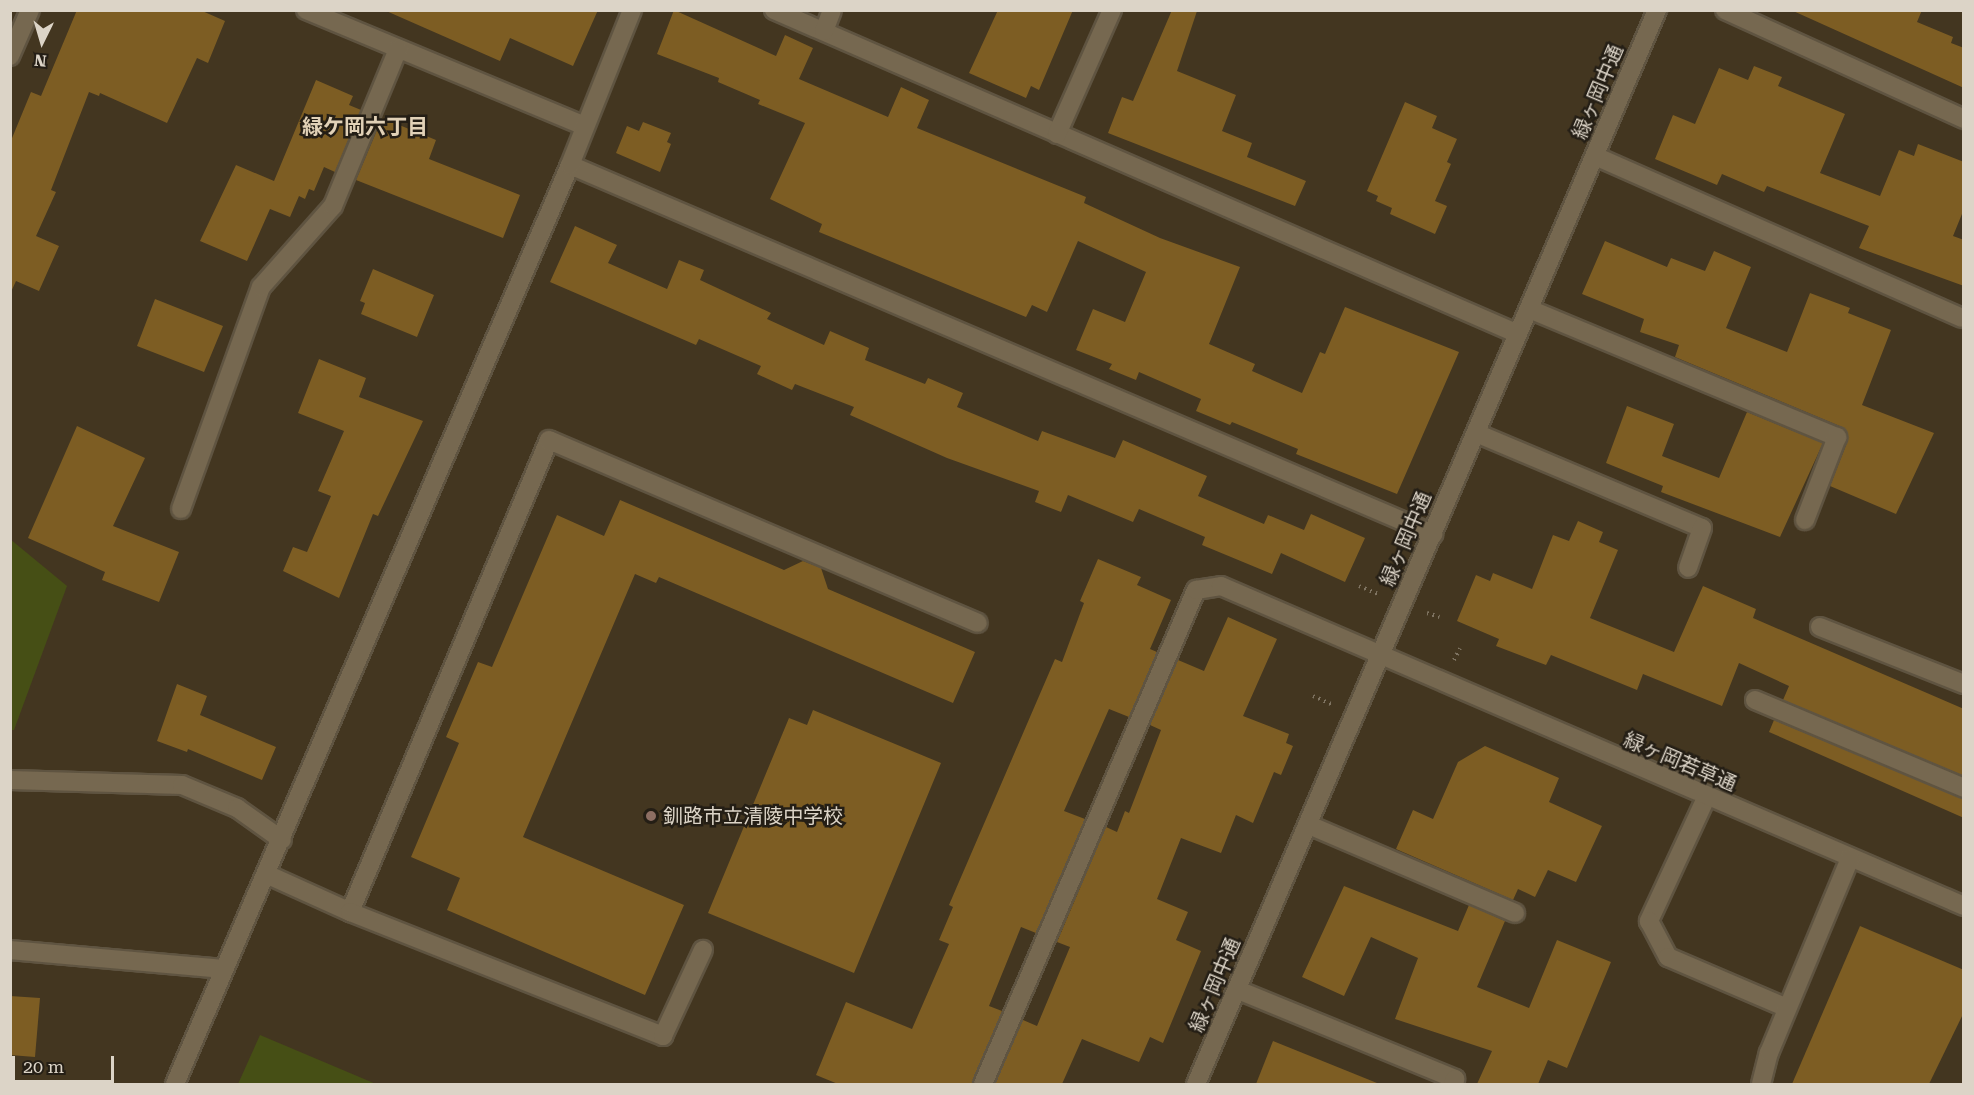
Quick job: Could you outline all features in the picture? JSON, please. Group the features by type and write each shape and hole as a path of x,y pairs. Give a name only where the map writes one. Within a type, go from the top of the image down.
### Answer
{"street":[{"path":"10,56 30,10"},
{"path":"306,10 338,16 398,49 584,126"},
{"path":"175,1084 223,969 282,840 570,165 632,10"},
{"path":"774,10 1518,334"},
{"path":"824,31 832,10"},
{"path":"1058,134 1112,10"},
{"name":"緑ヶ岡中通","path":"1196,1084 1657,10"},
{"path":"1725,10 1964,119"},
{"path":"181,509 261,287 333,206 398,49"},
{"path":"1595,156 1962,318"},
{"path":"570,165 1433,534"},
{"path":"1529,309 1837,437 1804,520"},
{"path":"1476,433 1702,528 1688,568"},
{"path":"350,912 549,440 978,623"},
{"name":"緑ヶ岡若草通","path":"982,1084 1196,590 1221,586 1706,798 1964,906"},
{"path":"1820,627 1964,684"},
{"path":"1755,700 1964,788"},
{"path":"10,780 182,785 237,808 282,840"},
{"path":"1706,798 1649,921 1668,957 1787,1008"},
{"path":"1309,825 1515,913"},
{"path":"1761,1084 1787,1008 1850,858"},
{"path":"266,874 350,912 663,1036 703,950"},
{"path":"10,950 223,969"},
{"path":"1238,990 1455,1079 1453,1084"}],"green space":[{"path":"10,539 67,586 14,730 11,730"},
{"path":"260,1035 376,1084 238,1084"}],"building":[{"path":"77,10 200,10 225,21 208,63 197,58 167,123 100,93 99,96 89,92 51,190 56,192 36,236 59,246 39,291 16,281 10,294 10,143 31,92 41,96"},
{"path":"384,10 598,10 573,66 510,38 500,61"},
{"path":"674,10 776,56 785,35 813,48 799,79 888,117 901,87 929,100 917,128 1086,197 1084,203 1160,238 1240,267 1209,344 1255,364 1252,371 1302,393 1320,352 1325,354 1345,307 1459,352 1397,494 1296,454 1298,449 1232,422 1230,425 1196,411 1201,399 1139,372 1136,380 1109,369 1112,364 1076,350 1093,309 1125,322 1146,272 1078,241 1047,312 1032,305 1026,317 819,232 822,224 770,199 805,123 758,104 760,100 718,82 719,78 657,54"},
{"path":"998,10 1073,10 1039,90 1031,86 1026,98 969,73"},
{"path":"1172,10 1197,11 1177,71 1236,95 1222,131 1252,143 1247,157 1306,181 1295,206 1108,133 1122,97 1133,101"},
{"path":"1791,10 1922,10 1917,22 1953,37 1951,43 1964,48 1964,88"},
{"path":"1754,66 1782,77 1778,86 1845,114 1820,173 1880,196 1899,150 1914,156 1918,144 1964,162 1964,209 1953,236 1964,240 1964,286 1859,248 1869,226 1767,186 1764,192 1722,174 1717,185 1655,159 1673,115 1695,124 1719,68 1748,80"},
{"path":"316,80 353,96 349,105 361,110 335,172 324,167 314,191 309,189 305,199 299,196 290,217 270,209 247,261 200,241 236,165 274,181"},
{"path":"1405,102 1437,116 1432,128 1457,139 1447,162 1451,164 1435,201 1447,206 1435,234 1390,214 1392,208 1376,201 1378,196 1367,191"},
{"path":"382,118 436,140 429,159 520,195 503,238 356,180"},
{"path":"643,122 671,133 667,142 671,144 660,172 616,153 627,126 639,131"},
{"path":"575,226 617,245 608,263 667,289 679,260 704,270 700,280 771,313 767,319 824,345 830,331 869,348 865,360 925,384 928,378 963,393 957,407 1038,441 1042,431 1115,458 1123,440 1207,476 1198,496 1264,524 1268,515 1304,530 1311,514 1365,538 1345,582 1281,553 1272,574 1202,545 1205,537 1139,509 1133,522 1068,495 1061,512 1035,502 1039,491 947,458 850,415 854,407 795,384 792,390 757,374 761,366 699,339 696,345 550,282"},
{"path":"1605,241 1667,267 1671,258 1705,271 1714,251 1751,267 1726,328 1787,352 1810,293 1850,308 1848,313 1891,330 1862,405 1934,433 1896,514 1830,486 1848,440 1842,427 1675,357 1679,345 1640,332 1644,319 1582,294"},
{"path":"373,269 434,295 417,337 361,314 365,303 360,301"},
{"path":"155,299 223,326 204,372 137,346"},
{"path":"319,359 366,378 359,397 423,421 378,516 373,514 339,598 283,571 293,547 307,552 331,496 318,491 344,431 298,413"},
{"path":"1627,406 1674,424 1662,456 1719,478 1747,412 1823,443 1780,537 1661,492 1663,486 1606,463"},
{"path":"77,426 145,458 113,526 179,552 159,602 102,580 105,572 28,538"},
{"path":"620,500 784,570 803,561 821,568 828,589 975,652 953,703 659,577 656,583 635,574 523,837 684,905 645,995 447,910 460,878 411,857 459,743 446,737 478,662 492,667 557,515 604,536"},
{"path":"1578,521 1603,532 1599,542 1618,550 1590,618 1674,652 1703,586 1756,609 1753,618 1964,709 1964,776 1783,700 1789,686 1739,663 1722,706 1643,674 1637,690 1551,655 1546,665 1496,646 1499,639 1457,621 1476,575 1490,581 1493,573 1532,589 1553,535 1569,541"},
{"path":"1098,559 1141,577 1137,585 1171,600 1150,649 1157,652 1129,717 1109,709 1064,811 1085,819 1036,933 1021,927 989,1006 1002,1011 972,1084 838,1084 816,1075 846,1002 912,1029 949,944 939,940 953,907 949,905 1055,659 1062,662 1084,603 1080,601"},
{"path":"1228,617 1277,639 1243,716 1289,734 1286,743 1293,746 1281,775 1274,772 1253,823 1236,815 1221,853 1181,838 1157,899 1188,912 1176,940 1201,951 1163,1043 1150,1037 1139,1062 1082,1039 1062,1084 995,1084 1023,1020 1037,1026 1070,947 1057,942 1106,827 1117,832 1125,811 1129,813 1161,730 1150,725 1178,660 1204,671"},
{"path":"177,684 207,696 200,715 276,747 262,780 188,749 187,752 157,741"},
{"path":"813,710 941,763 854,973 708,913 789,718 807,725"},
{"path":"1774,720 1964,799 1964,818 1769,732"},
{"path":"1485,746 1559,778 1549,802 1602,826 1576,882 1548,870 1535,897 1518,889 1513,900 1396,849 1413,810 1433,819 1458,762"},
{"path":"1344,886 1458,931 1469,905 1505,921 1477,987 1529,1008 1557,940 1611,962 1567,1068 1548,1060 1538,1084 1477,1084 1492,1051 1395,1019 1418,958 1371,937 1344,996 1302,977"},
{"path":"1860,926 1964,970 1964,1012 1929,1084 1792,1084"},
{"path":"10,996 40,998 35,1057 10,1055"},
{"path":"1273,1041 1377,1083 1377,1084 1256,1084"}],"place":[{"name":"釧路市立清陵中学校","path":"651,816"}],"district":[{"name":"緑ケ岡六丁目","path":"365,127"}]}
